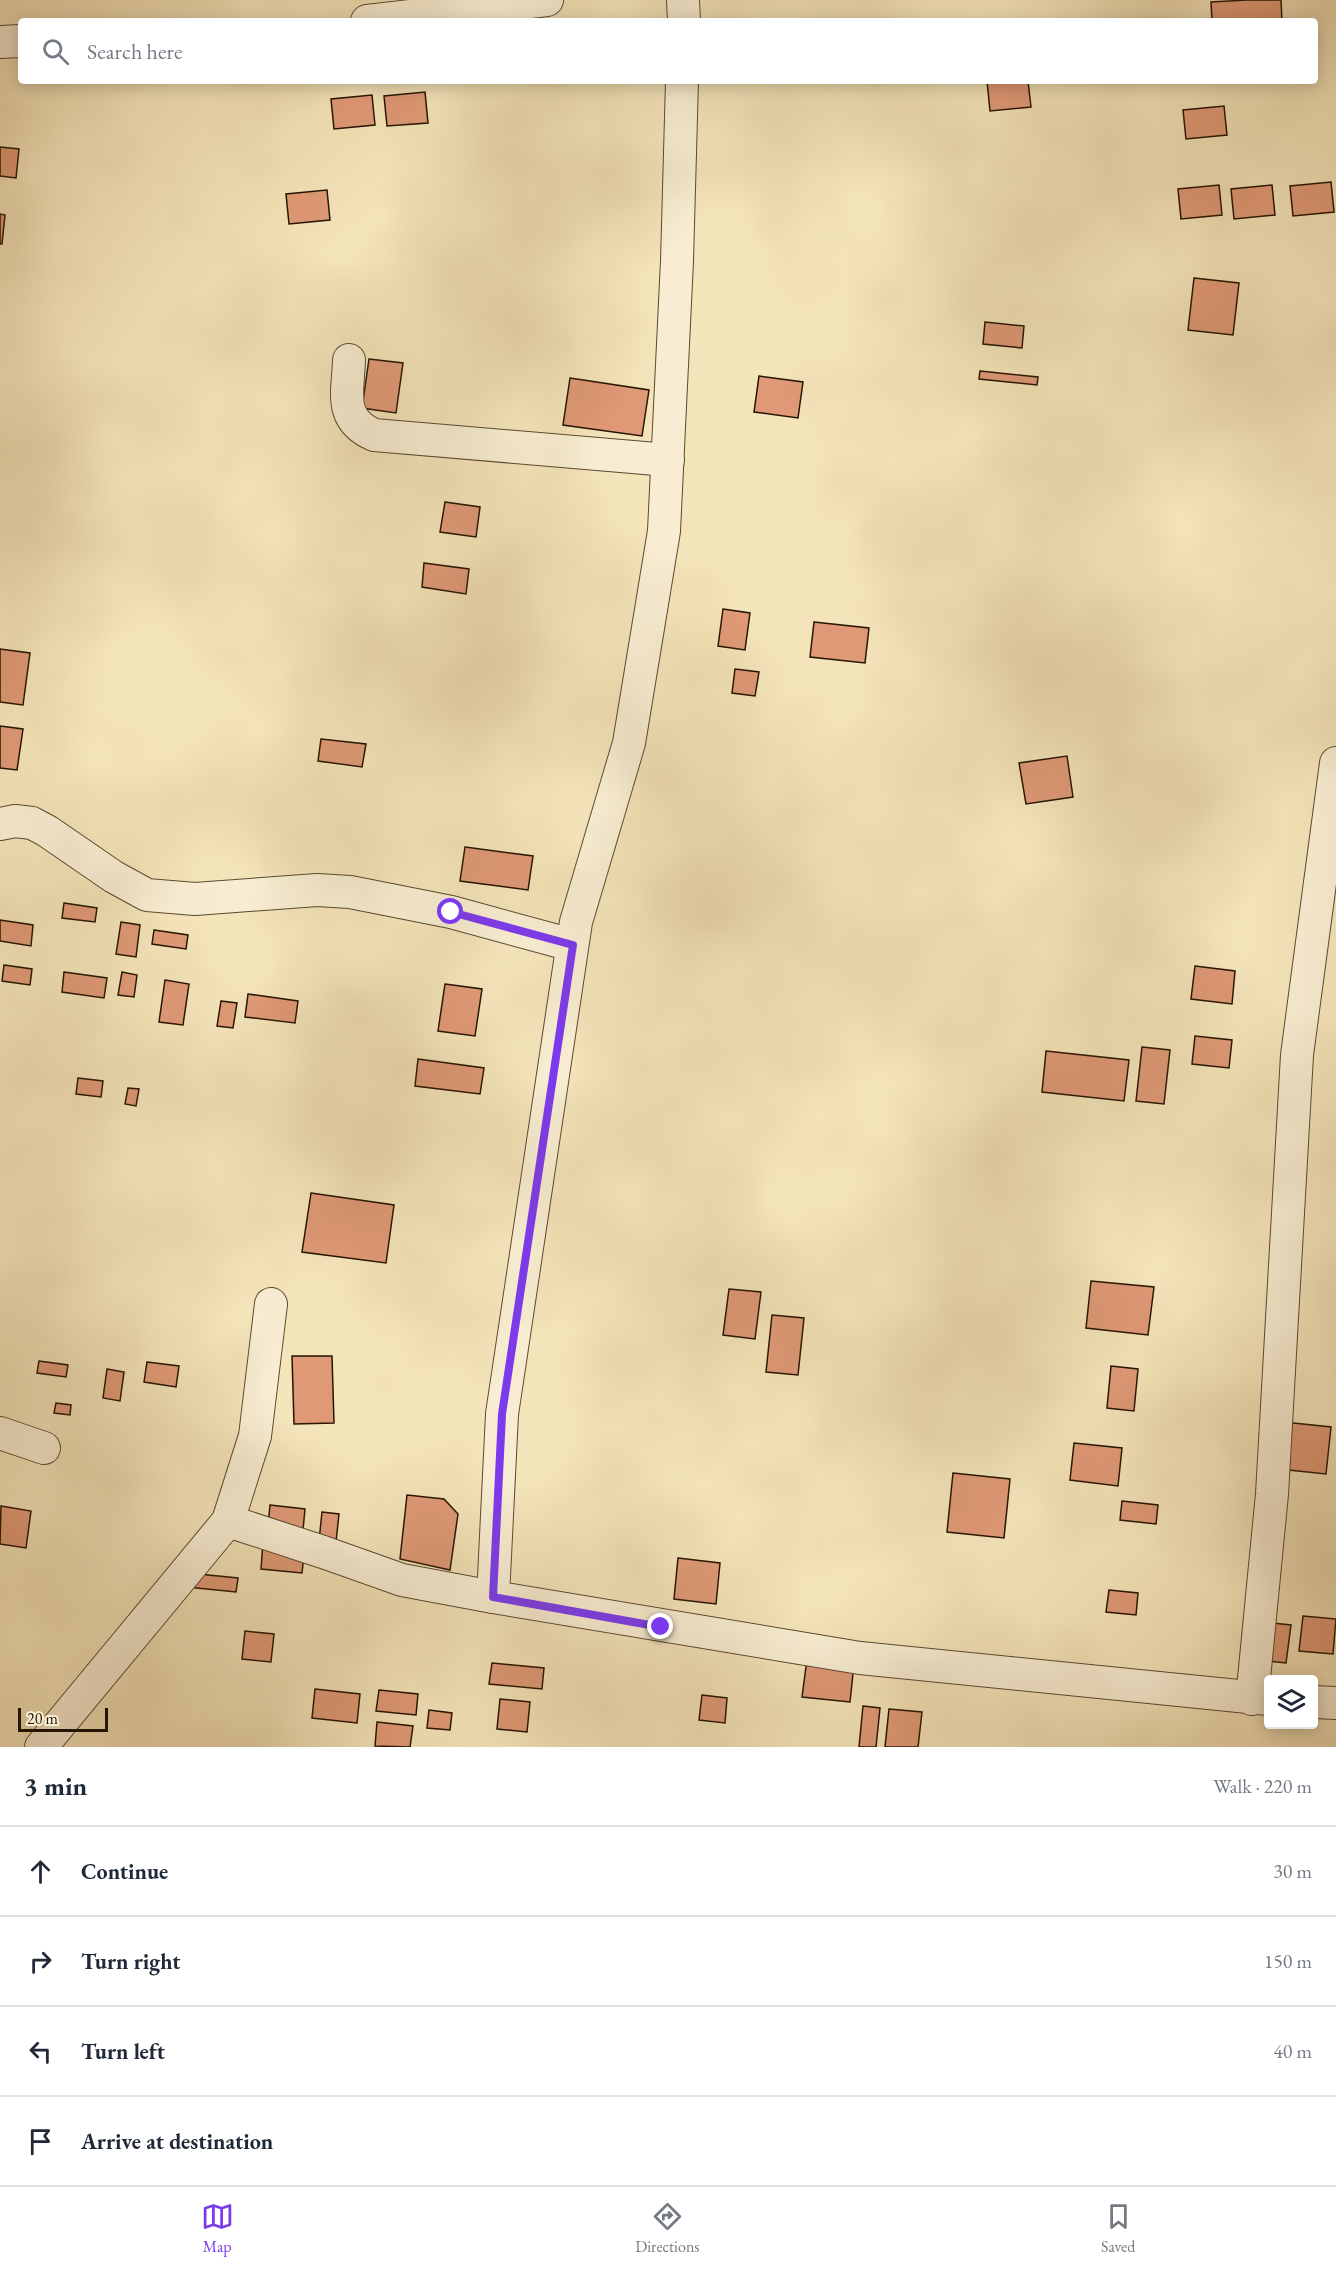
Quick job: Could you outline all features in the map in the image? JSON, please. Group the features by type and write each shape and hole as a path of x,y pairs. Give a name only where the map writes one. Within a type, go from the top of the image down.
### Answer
{"street":[{"path":"393,18 547,0"},
{"path":"683,0 684,18"},
{"path":"0,42 18,41"},
{"path":"493,1597 502,1414 576,922 629,742 664,531 677,261 682,84"},
{"path":"349,360 349,413 356,425 374,435 668,460"},
{"path":"228,1521 402,1580 493,1597 860,1658 1260,1699 1297,1055 1336,764"},
{"path":"0,824 15,821 32,823 114,877 147,895 195,899 317,890 350,892 451,912 573,945"},
{"path":"41,1747 228,1521 255,1436 271,1304"},
{"path":"0,1433 44,1448"},
{"path":"1318,1702 1336,1703"}],"building":[{"path":"1281,0 1282,18 1212,18 1211,2"},
{"path":"987,84 1028,84 1031,107 990,111"},
{"path":"425,92 428,123 387,126 384,96"},
{"path":"372,95 375,125 334,129 331,99"},
{"path":"1224,106 1227,135 1186,139 1183,110"},
{"path":"0,147 19,149 16,178 0,176"},
{"path":"1331,182 1334,212 1293,216 1290,186"},
{"path":"1219,185 1222,215 1181,219 1178,189"},
{"path":"1272,185 1275,215 1234,219 1231,189"},
{"path":"327,190 330,220 289,224 286,194"},
{"path":"0,214 5,215 2,244 0,244"},
{"path":"1194,278 1239,283 1233,335 1188,330"},
{"path":"985,322 1024,326 1022,348 983,344"},
{"path":"369,359 403,363 396,413 362,408"},
{"path":"980,371 1038,377 1037,385 979,379"},
{"path":"759,376 803,382 798,418 754,412"},
{"path":"570,378 649,390 642,436 563,425"},
{"path":"445,502 480,507 476,537 440,532"},
{"path":"424,563 469,569 466,594 422,587"},
{"path":"723,609 750,613 745,650 718,646"},
{"path":"814,622 869,628 865,663 810,657"},
{"path":"0,649 30,653 23,705 0,702"},
{"path":"735,669 759,672 755,696 732,693"},
{"path":"0,726 23,729 17,770 0,768"},
{"path":"321,739 366,744 362,767 318,761"},
{"path":"1067,756 1073,797 1026,804 1019,763"},
{"path":"465,847 533,856 528,890 460,881"},
{"path":"64,903 97,908 95,922 62,918"},
{"path":"0,920 33,925 31,946 0,941"},
{"path":"121,922 140,925 136,957 116,954"},
{"path":"154,930 188,935 186,949 152,944"},
{"path":"4,965 32,969 30,985 2,981"},
{"path":"1195,966 1235,971 1232,1004 1191,999"},
{"path":"64,972 107,978 104,998 62,992"},
{"path":"122,972 137,975 134,997 118,995"},
{"path":"165,980 189,984 183,1025 159,1022"},
{"path":"445,984 482,989 475,1036 438,1031"},
{"path":"248,994 298,1001 295,1023 245,1017"},
{"path":"221,1001 237,1003 233,1028 217,1026"},
{"path":"1195,1036 1232,1040 1229,1068 1192,1064"},
{"path":"1142,1047 1170,1050 1164,1104 1136,1101"},
{"path":"1046,1051 1129,1060 1124,1101 1042,1092"},
{"path":"418,1059 484,1068 480,1094 415,1086"},
{"path":"78,1078 103,1081 101,1097 76,1094"},
{"path":"128,1088 139,1089 136,1106 125,1104"},
{"path":"311,1193 394,1205 386,1263 302,1252"},
{"path":"1091,1281 1154,1287 1148,1335 1086,1328"},
{"path":"729,1289 761,1292 755,1339 723,1335"},
{"path":"772,1315 804,1318 798,1375 766,1372"},
{"path":"292,1356 332,1356 334,1423 294,1424"},
{"path":"39,1361 68,1365 66,1377 37,1373"},
{"path":"147,1362 179,1366 176,1387 144,1382"},
{"path":"1111,1366 1138,1369 1134,1411 1107,1408"},
{"path":"107,1369 124,1372 120,1401 103,1398"},
{"path":"56,1403 71,1405 70,1415 54,1413"},
{"path":"1284,1422 1331,1427 1326,1474 1279,1469"},
{"path":"1074,1443 1122,1448 1118,1486 1070,1480"},
{"path":"953,1473 1010,1479 1004,1538 947,1532"},
{"path":"407,1495 444,1499 458,1514 450,1570 400,1559"},
{"path":"1122,1501 1158,1505 1156,1524 1120,1520"},
{"path":"270,1505 305,1509 303,1530 268,1526"},
{"path":"1,1506 31,1511 26,1548 0,1544"},
{"path":"322,1512 339,1514 336,1542 319,1541"},
{"path":"263,1542 305,1546 302,1573 261,1569"},
{"path":"678,1558 720,1563 716,1604 674,1599"},
{"path":"188,1573 238,1578 236,1592 187,1587"},
{"path":"1109,1590 1138,1593 1136,1615 1106,1612"},
{"path":"1303,1616 1336,1619 1333,1654 1299,1651"},
{"path":"1264,1622 1291,1625 1286,1663 1260,1660"},
{"path":"245,1631 274,1634 271,1662 242,1659"},
{"path":"807,1659 854,1664 850,1702 802,1697"},
{"path":"492,1663 544,1668 542,1689 489,1684"},
{"path":"315,1689 360,1694 357,1723 312,1718"},
{"path":"379,1690 418,1694 416,1715 376,1711"},
{"path":"702,1695 727,1698 725,1723 699,1720"},
{"path":"500,1699 530,1702 527,1732 497,1729"},
{"path":"863,1706 880,1708 876,1747 859,1747"},
{"path":"889,1709 922,1712 918,1747 885,1747"},
{"path":"429,1710 452,1713 450,1730 427,1728"},
{"path":"377,1722 413,1726 410,1747 375,1746"}],"route":[{"path":"451,912 573,945 502,1414 493,1597 661,1627"}]}
